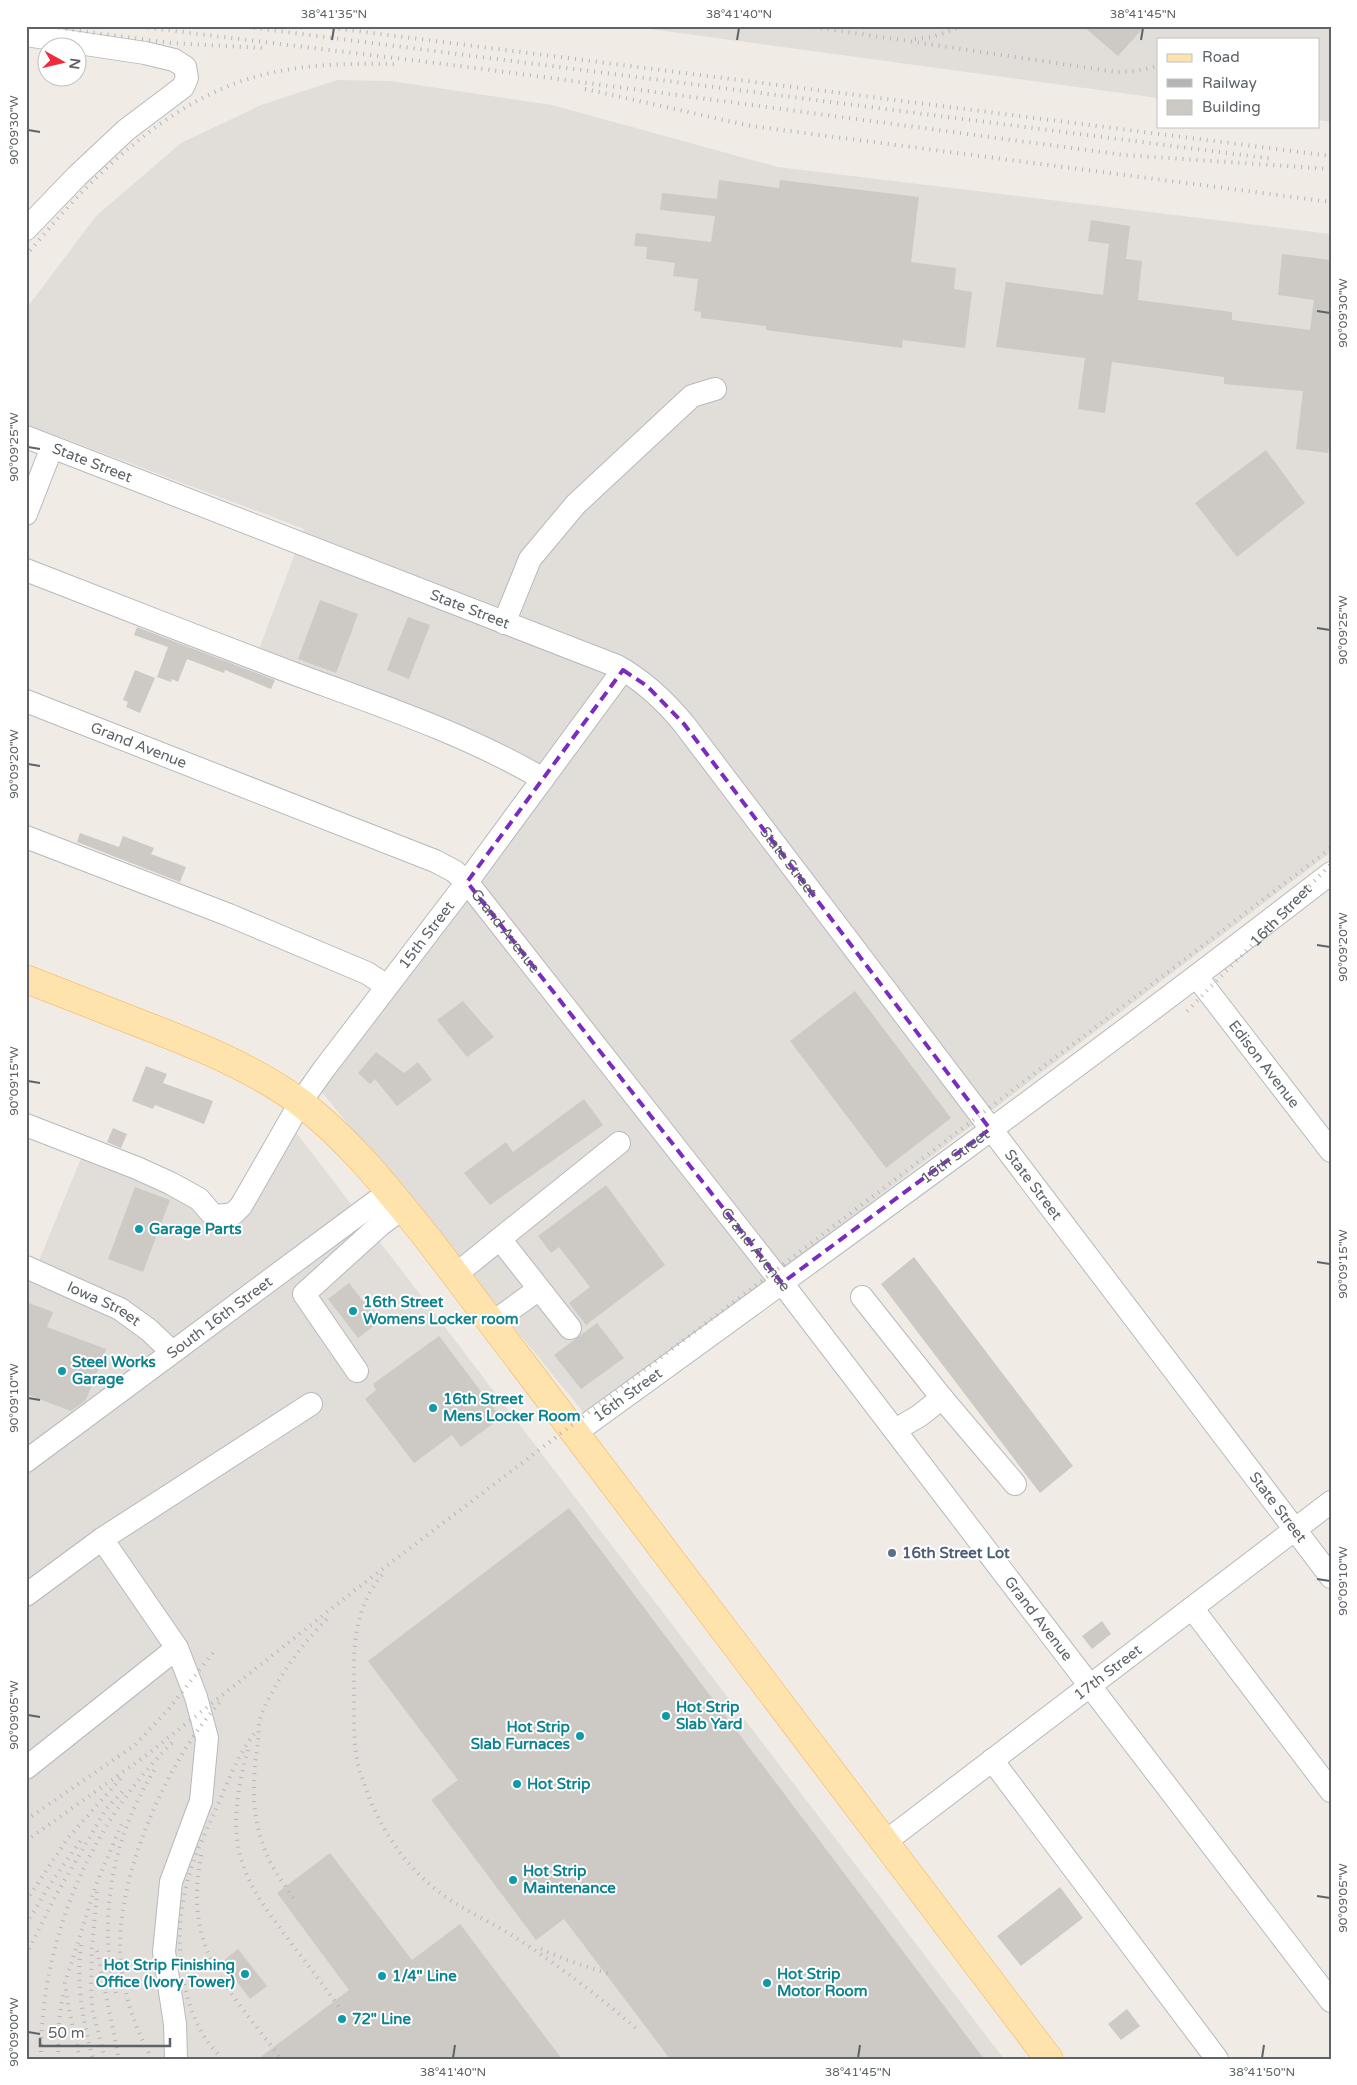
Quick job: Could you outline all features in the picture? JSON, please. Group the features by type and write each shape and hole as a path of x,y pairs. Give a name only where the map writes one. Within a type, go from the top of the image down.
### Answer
{"main road":[{"path":"26,979 217,1054 258,1075 300,1103 328,1126 357,1154 396,1200 492,1323 1049,2059"}],"street":[{"path":"26,36 145,52 174,60 185,67 188,78 183,87 126,130 77,176 26,229"},
{"path":"504,623 530,559 576,504 692,396 715,389"},
{"name":"State Street","path":"26,437 623,670 648,686 684,724 1331,1577"},
{"path":"26,514 52,447"},
{"path":"26,570 421,721 524,768 543,779"},
{"name":"15th Street","path":"26,1126 136,1168 199,1199 211,1213 226,1216 233,1214 242,1206 300,1103 324,1069 467,882 623,670"},
{"name":"Grand Avenue","path":"26,701 435,861 454,870 467,882 782,1283 1331,2001"},
{"path":"26,836 239,919 367,973 387,986"},
{"name":"16th Street","path":"575,1433 1197,977 1331,874"},
{"name":"Edison Avenue","path":"1197,977 1328,1142"},
{"path":"455,1275 619,1143"},
{"path":"358,1371 304,1294 380,1225 396,1200"},
{"name":"South 16th Street","path":"26,1461 172,1352 396,1200"},
{"path":"500,1239 570,1328"},
{"name":"Iowa Street","path":"26,1267 120,1308 150,1330 172,1352"},
{"path":"492,1323 539,1289"},
{"path":"862,1297 942,1398 1015,1484"},
{"path":"895,1430 942,1398"},
{"path":"26,1594 102,1539 311,1404"},
{"name":"17th Street","path":"885,1842 1331,1502"},
{"path":"102,1539 177,1648 196,1697 207,1738 201,1801 171,1882 164,1952 175,2024 176,2059"},
{"path":"1192,1608 1331,1791"},
{"path":"26,1768 177,1648"},
{"path":"992,1760 1217,2059"}],"highlighted area":[{"path":"623,670 647,686 684,724 990,1129 782,1283 467,882"}],"shaded area":[{"path":"628,26 1331,26 1331,122 1320,120 1320,38 1157,38 1157,98"},
{"path":"337,80 391,81 552,105 778,167 1331,234 1331,852 588,1418 321,1091 561,773 258,652 304,529 26,424 26,309 96,216 181,143 261,105"},
{"path":"296,1132 1004,2059 26,2059 26,1292 82,1156 178,1192 235,1234"}],"building":[{"path":"1083,26 1145,26 1118,56"},
{"path":"719,180 779,188 780,180 919,197 911,262 956,268 954,289 972,292 965,348 903,340 902,348 766,330 766,326 701,318 701,312 694,311 698,279 673,276 675,263 646,259 647,247 634,246 636,233 711,242 715,216 660,210 662,193 717,199"},
{"path":"1091,220 1130,226 1126,259 1142,261 1138,300 1232,312 1232,320 1310,330 1314,300 1278,295 1282,254 1331,260 1331,430 1328,453 1296,449 1303,391 1224,384 1224,377 1112,362 1105,413 1078,409 1085,358 996,347 1006,282 1103,295 1109,244 1088,241"},
{"path":"1266,450 1305,503 1237,557 1195,503"},
{"path":"320,600 358,614 336,673 298,659"},
{"path":"408,617 430,625 409,679 387,670"},
{"path":"137,627 275,680 271,689 225,670 224,673 187,659 178,682 172,679 171,682 157,677 168,647 134,635"},
{"path":"135,670 155,678 140,713 126,707 128,702 123,700"},
{"path":"80,833 119,847 123,836 154,848 151,854 186,867 180,882 77,842"},
{"path":"855,991 951,1118 886,1168 790,1041"},
{"path":"463,1001 494,1037 467,1057 437,1020"},
{"path":"376,1052 404,1073 418,1062 432,1080 397,1106 375,1079 370,1084 358,1073"},
{"path":"146,1066 167,1074 163,1083 213,1101 204,1124 155,1105 153,1109 132,1101"},
{"path":"584,1099 603,1125 490,1205 464,1173 506,1142 513,1152"},
{"path":"113,1128 127,1134 121,1148 107,1142"},
{"path":"606,1185 665,1265 586,1325 569,1303 590,1287 559,1247 551,1253 538,1236"},
{"name":"Garage Parts","path":"135,1187 170,1200 143,1272 108,1259"},
{"path":"914,1257 1073,1466 1040,1493 881,1284"},
{"name":"16th Street Womens Locker room","path":"349,1283 379,1322 358,1338 328,1299"},
{"name":"Steel Works Garage","path":"26,1302 53,1312 47,1327 106,1349 86,1400 71,1411 26,1394"},
{"path":"597,1323 624,1358 581,1389 554,1355"},
{"name":"16th Street Mens Locker Room","path":"439,1336 501,1418 461,1447 452,1435 414,1463 365,1399 376,1390 373,1384"},
{"path":"569,1508 984,2059 670,2059 564,1919 536,1940 431,1800 458,1780 368,1661"},
{"path":"1102,1621 1111,1634 1092,1649 1082,1636"},
{"path":"330,1853 412,1960 460,1924 562,2059 258,2059 349,1990 277,1893"},
{"path":"1060,1887 1083,1918 1021,1966 997,1936"},
{"name":"Hot Strip Finishing Office (Ivory Tower)","path":"238,1949 267,1986 250,1999 222,1962"},
{"path":"1127,2009 1140,2026 1121,2040 1108,2024"}],"railway":[{"path":"45,26 171,43 263,48"},
{"path":"134,26 476,68 1124,155 1331,169"},
{"path":"240,26 1274,159"},
{"path":"318,26 1331,156"},
{"path":"807,26 1116,72 1137,71 1157,66"},
{"path":"915,39 933,37 962,26"},
{"path":"26,256 78,196 107,167 171,117 205,97 242,81 280,71 337,64 394,64"},
{"path":"585,89 751,126 1331,202"},
{"path":"26,1841 144,1757 355,1590 1331,848"},
{"path":"1187,1011 1331,864"},
{"path":"382,1575 372,1588 365,1602 357,1631 354,1662 354,1722 359,1771 370,1800 386,1832 419,1875 447,1898 505,1931 545,1958 592,1992 637,2029"},
{"path":"293,1898 269,1861 258,1828 254,1786 259,1723 268,1700 282,1675 299,1651 327,1619"},
{"path":"26,1820 135,1745 167,1711 216,1649"},
{"path":"152,2059 128,2003 122,1973 120,1943 122,1913 129,1881 151,1814 183,1752 221,1701"},
{"path":"222,2059 205,2038 189,2001 181,1960 181,1919 188,1879 197,1853 232,1772 254,1734"},
{"path":"41,2059 43,2015 50,1972 60,1929 76,1887 94,1847 117,1809 143,1774 173,1742"},
{"path":"248,1750 239,1788 236,1813 237,1839 243,1864 253,1888 267,1911 341,2010"},
{"path":"116,1993 110,1965 108,1936 109,1906 113,1877 119,1849 129,1821 155,1769"},
{"path":"26,1901 68,1838 121,1778"},
{"path":"26,1955 56,1895 106,1809 124,1790"},
{"path":"80,2059 65,1983 96,1885 122,1823"},
{"path":"26,1924 81,1840"},
{"path":"201,1855 197,1889 198,1918 204,1943 214,1966 228,1988 281,2059"},
{"path":"97,1892 92,1948 92,2008 105,2059"},
{"path":"81,1945 79,1974 81,2003 93,2059"},
{"path":"541,1949 612,1975"},
{"path":"97,1951 119,2059"},
{"path":"58,2059 59,2020 63,1994"}],"place":[{"name":"Garage Parts","path":"139,1229"},
{"name":"16th Street Womens Locker room","path":"353,1311"},
{"name":"Steel Works Garage","path":"62,1371"},
{"name":"16th Street Mens Locker Room","path":"433,1408"},
{"name":"16th Street Lot","path":"892,1553"},
{"name":"Hot Strip Slab Yard","path":"666,1716"},
{"name":"Hot Strip Slab Furnaces","path":"580,1736"},
{"name":"Hot Strip","path":"517,1784"},
{"name":"Hot Strip Maintenance","path":"513,1880"},
{"name":"Hot Strip Finishing Office (Ivory Tower)","path":"245,1974"},
{"name":"1/4\" Line","path":"382,1976"},
{"name":"Hot Strip Motor Room","path":"767,1983"},
{"name":"72\" Line","path":"342,2019"}]}
